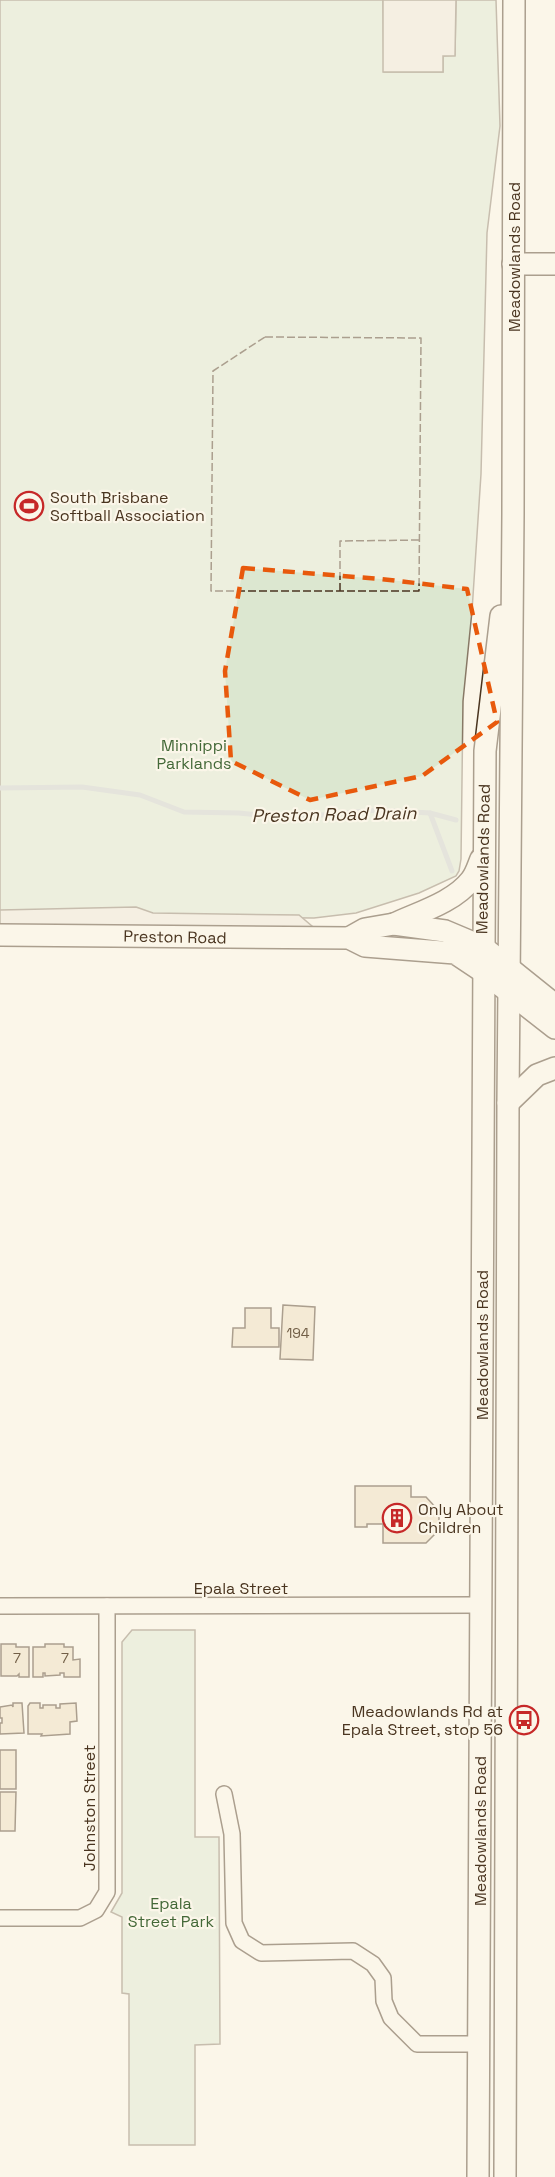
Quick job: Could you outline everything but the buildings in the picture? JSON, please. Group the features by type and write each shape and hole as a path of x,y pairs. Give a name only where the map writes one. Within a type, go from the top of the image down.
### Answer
{"main road":[{"name":"Meadowlands Road","path":"505,2177 514,0"},
{"path":"513,264 555,264"},
{"name":"Meadowlands Road","path":"478,2177 484,751 513,514"},
{"path":"394,924 463,889 473,878 484,852"},
{"name":"Preston Road","path":"349,938 365,929 394,924 445,931 483,947 555,1005"},
{"name":"Preston Road","path":"0,935 349,938 365,946 455,953 482,971 555,1028"},
{"path":"508,1103 537,1075 555,1068"}],"street":[{"name":"Epala Street","path":"0,1606 482,1605"},
{"name":"Johnston Street","path":"0,1918 80,1918 96,1910 107,1892 107,1606"},
{"path":"224,1794 232,1834 234,1923 242,1941 261,1953 353,1952 373,1964 383,1978 384,2001 391,2018 417,2043 479,2044"}],"highlighted area":[{"path":"243,568 381,579 467,589 497,722 422,776 310,800 231,761 225,671"}],"green space":[{"name":"Minnippi Parklands","path":"0,0 383,0 384,72 443,72 443,56 455,55 456,0 496,0 500,126 487,233 481,474 472,611 463,701 461,859 456,876 419,893 356,913 314,918 0,916"},
{"name":"Epala Street Park","path":"132,1630 195,1630 195,1837 219,1837 220,2044 195,2045 195,2145 129,2145 129,1994 122,1993 122,1917 111,1912 122,1893 122,1642"}],"shaded area":[{"path":"383,0 456,0 455,56 443,56 443,72 383,72"},
{"path":"136,907 153,913 299,915 326,938 0,935 0,910"}],"waterway":[{"name":"Preston Road Drain","path":"0,788 82,787 140,795 184,812 239,813 288,818 378,810 430,813 456,820"},
{"path":"430,813 452,871"}],"fence":[{"path":"265,337 421,338 419,591 211,591 213,371 265,337"},
{"path":"340,591 340,541 420,540"}],"place":[{"name":"South Brisbane Softball Association","path":"29,506"},
{"name":"Only About Children","path":"397,1518"},
{"name":"Meadowlands Rd at Epala Street, stop 56","path":"524,1720"}]}
